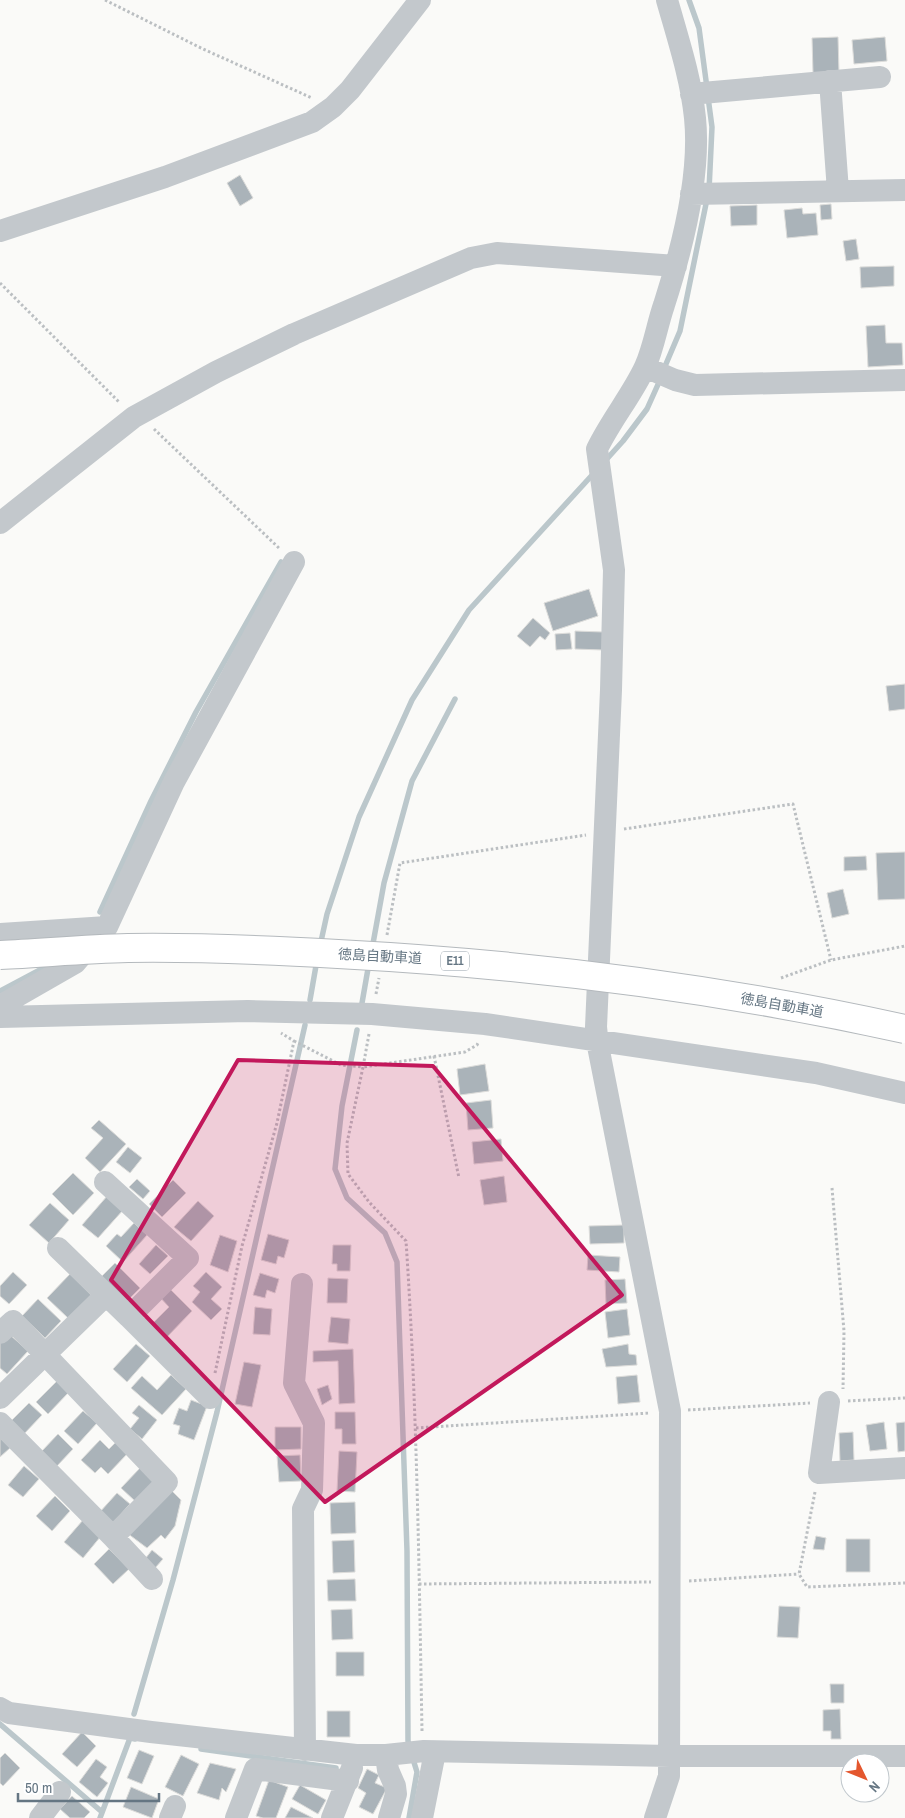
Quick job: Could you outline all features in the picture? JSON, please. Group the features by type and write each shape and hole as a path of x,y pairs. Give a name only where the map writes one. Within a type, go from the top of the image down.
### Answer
{"highway":[{"name":"徳島自動車道","path":"0,955 128,948 262,950 431,959 562,972 701,991 850,1016 905,1028"}],"street":[{"path":"0,231 227,155 312,122 333,107 350,90 420,0"},
{"path":"655,1818 669,1776 670,1756 670,1411 596,1027 611,690 614,570 597,449 605,432 658,373 676,266 694,180 695,121 692,94 667,0"},
{"path":"692,94 880,77"},
{"path":"830,81 838,191"},
{"path":"691,194 905,190"},
{"path":"0,523 136,416 216,372 294,334 471,258 497,253 676,266"},
{"path":"658,373 694,385 905,380"},
{"path":"0,1006 75,963 106,926 174,782 294,562"},
{"path":"0,934 106,926"},
{"path":"0,1017 248,1011 372,1014 485,1024 597,1039 816,1073 905,1092"},
{"path":"105,1182 188,1258 129,1317"},
{"path":"58,1248 210,1398"},
{"path":"302,1284 294,1383 314,1423 312,1490 303,1509 305,1750"},
{"path":"0,1398 106,1295"},
{"path":"0,1333 13,1321 167,1482 113,1537"},
{"path":"836,1402 819,1473 905,1468"},
{"path":"0,1423 152,1578"},
{"path":"0,1708 9,1712 151,1732 356,1755 414,1753 905,1756"},
{"path":"389,1818 396,1794 395,1786 388,1770 414,1753"},
{"path":"414,1753 422,1818"},
{"path":"332,1818 348,1781 356,1755"},
{"path":"236,1818 255,1769 348,1781"},
{"path":"40,1818 60,1792"}],"path":[{"path":"105,0 203,49 333,107"},
{"path":"0,283 136,416 294,562"},
{"path":"604,832 793,804 832,960"},
{"path":"782,978 832,960 905,946"},
{"path":"278,1031 295,1042 341,1065 363,1067 346,1143 348,1174 368,1202 406,1241 416,1428 422,1743 414,1753"},
{"path":"210,1398 242,1246 277,1123 295,1042"},
{"path":"434,1056 459,1178"},
{"path":"832,1188 844,1331 836,1402"},
{"path":"416,1428 905,1398"},
{"path":"819,1473 799,1574 807,1587 905,1583"},
{"path":"419,1584 669,1582 799,1574"}],"highlighted area":[{"path":"238,1060 433,1066 622,1295 325,1502 111,1280"}],"building":[{"path":"838,37 839,72 813,73 812,38"},
{"path":"885,37 887,61 854,64 852,40"},
{"path":"240,175 253,198 240,206 227,183"},
{"path":"831,204 832,219 821,220 820,205"},
{"path":"757,205 757,225 731,226 730,206"},
{"path":"802,208 803,214 816,213 818,235 787,238 784,210"},
{"path":"856,239 859,259 846,261 843,241"},
{"path":"894,266 894,286 861,288 860,267"},
{"path":"885,325 886,343 902,343 903,365 868,367 866,326"},
{"path":"589,589 598,616 553,631 544,603"},
{"path":"533,618 550,633 545,640 540,636 530,647 517,636"},
{"path":"575,631 603,632 603,650 575,649"},
{"path":"570,633 572,649 556,650 555,634"},
{"path":"905,684 905,709 889,711 886,686"},
{"path":"905,852 905,899 878,900 876,853"},
{"path":"866,856 867,870 844,871 844,857"},
{"path":"843,889 849,914 832,918 827,893"},
{"path":"485,1064 489,1091 460,1095 457,1069"},
{"path":"491,1100 493,1128 468,1130 466,1103"},
{"path":"99,1120 126,1144 100,1172 85,1158 103,1138 91,1128"},
{"path":"501,1139 503,1161 474,1164 472,1142"},
{"path":"128,1147 142,1158 130,1173 116,1162"},
{"path":"73,1173 94,1193 73,1215 52,1194"},
{"path":"504,1176 507,1202 484,1205 480,1180"},
{"path":"137,1179 150,1191 143,1199 129,1187"},
{"path":"173,1180 186,1193 162,1217 149,1204"},
{"path":"108,1195 124,1209 98,1238 82,1225"},
{"path":"198,1201 214,1216 191,1241 174,1227"},
{"path":"50,1203 69,1220 49,1243 29,1225"},
{"path":"134,1223 147,1235 123,1262 106,1246 117,1234 121,1237"},
{"path":"624,1225 624,1243 590,1244 589,1226"},
{"path":"268,1234 289,1240 284,1258 278,1256 276,1264 261,1260"},
{"path":"220,1235 237,1241 228,1272 210,1265"},
{"path":"156,1245 168,1256 150,1274 139,1264"},
{"path":"333,1245 351,1245 350,1271 337,1271 337,1264 332,1264"},
{"path":"588,1255 620,1257 619,1272 587,1270"},
{"path":"115,1263 140,1288 124,1304 99,1279"},
{"path":"13,1272 27,1285 9,1304 0,1296 0,1286"},
{"path":"206,1272 222,1287 211,1299 222,1309 211,1320 192,1302 200,1292 193,1286"},
{"path":"260,1273 279,1279 275,1293 267,1290 265,1298 253,1295"},
{"path":"70,1274 92,1296 69,1319 47,1298"},
{"path":"328,1278 348,1279 347,1303 327,1303"},
{"path":"625,1279 627,1303 606,1304 605,1280"},
{"path":"166,1285 192,1311 165,1339 151,1325 169,1307 157,1294"},
{"path":"38,1299 61,1321 45,1338 22,1316"},
{"path":"255,1307 272,1309 270,1335 253,1334"},
{"path":"627,1309 630,1335 608,1338 605,1312"},
{"path":"331,1317 350,1319 348,1344 328,1342"},
{"path":"8,1333 28,1351 7,1374 0,1368 0,1342"},
{"path":"136,1344 150,1356 127,1382 113,1369"},
{"path":"628,1344 629,1354 636,1355 637,1365 606,1367 602,1349"},
{"path":"353,1349 355,1403 339,1404 338,1361 313,1362 313,1351"},
{"path":"244,1362 261,1365 252,1407 235,1404"},
{"path":"171,1375 186,1389 162,1415 131,1388 142,1376 157,1390"},
{"path":"637,1375 640,1402 618,1404 616,1377"},
{"path":"57,1381 69,1392 48,1414 36,1402"},
{"path":"328,1385 332,1399 322,1405 317,1389"},
{"path":"191,1400 207,1406 194,1440 178,1434 180,1426 173,1424 179,1408 187,1411"},
{"path":"29,1403 42,1415 23,1435 10,1422"},
{"path":"139,1405 157,1420 142,1439 130,1429 139,1418 132,1413"},
{"path":"83,1411 97,1423 78,1444 64,1431"},
{"path":"335,1412 355,1412 356,1444 342,1444 342,1429 335,1429"},
{"path":"884,1422 887,1449 870,1451 866,1425"},
{"path":"905,1422 905,1451 898,1452 896,1423"},
{"path":"275,1427 301,1427 301,1449 275,1450"},
{"path":"853,1432 854,1460 840,1461 839,1433"},
{"path":"58,1434 73,1449 56,1467 41,1452"},
{"path":"0,1438 10,1448 0,1457"},
{"path":"100,1440 109,1449 117,1441 128,1453 108,1474 101,1467 95,1473 81,1460"},
{"path":"339,1451 357,1452 355,1492 337,1491"},
{"path":"300,1455 301,1481 279,1482 277,1456"},
{"path":"24,1466 39,1479 23,1497 8,1485"},
{"path":"140,1468 154,1481 135,1501 121,1488"},
{"path":"170,1489 181,1500 175,1526 165,1539 161,1535 147,1548 127,1533"},
{"path":"117,1493 130,1504 112,1524 99,1513"},
{"path":"55,1496 70,1511 52,1531 36,1516"},
{"path":"355,1502 356,1533 331,1534 330,1503"},
{"path":"83,1520 101,1536 83,1558 64,1542"},
{"path":"816,1536 826,1538 824,1550 813,1549"},
{"path":"846,1539 870,1539 870,1572 846,1572"},
{"path":"354,1540 355,1572 333,1573 332,1541"},
{"path":"109,1549 129,1569 113,1584 94,1564"},
{"path":"152,1550 163,1559 155,1568 145,1559"},
{"path":"355,1579 356,1601 328,1601 327,1580"},
{"path":"779,1606 800,1607 798,1638 777,1637"},
{"path":"352,1609 353,1639 332,1640 331,1610"},
{"path":"336,1652 364,1652 364,1676 336,1676"},
{"path":"830,1684 844,1684 844,1703 831,1703"},
{"path":"840,1709 841,1739 831,1739 831,1731 823,1731 823,1710"},
{"path":"327,1711 350,1711 350,1737 327,1737"},
{"path":"82,1732 96,1746 77,1767 62,1754"},
{"path":"139,1750 154,1756 142,1784 127,1778"},
{"path":"5,1753 20,1768 3,1786 0,1783 0,1758"},
{"path":"181,1755 199,1764 183,1796 165,1787"},
{"path":"96,1759 107,1767 100,1777 108,1783 97,1797 79,1782"},
{"path":"210,1763 236,1769 226,1792 222,1788 219,1800 197,1793"},
{"path":"367,1769 379,1775 375,1783 387,1788 373,1814 359,1807 366,1793 358,1788"},
{"path":"269,1780 288,1787 276,1818 256,1816"},
{"path":"300,1785 326,1800 318,1814 292,1799"},
{"path":"131,1787 159,1799 152,1818 123,1807"},
{"path":"72,1796 90,1812 84,1818 70,1818 60,1809"},
{"path":"291,1807 313,1818 285,1818"}],"waterway":[{"path":"689,0 699,28 707,88"},
{"path":"708,97 712,127 709,190"},
{"path":"663,371 680,331 707,199"},
{"path":"605,461 647,409 660,380"},
{"path":"320,946 327,914 359,817 412,700 469,610 594,473"},
{"path":"100,912 151,801 196,712 281,562"},
{"path":"372,949 384,883 412,781 455,699"},
{"path":"310,1000 317,960"},
{"path":"0,991 53,963"},
{"path":"362,1003 369,963"},
{"path":"134,1714 173,1580 217,1412 305,1025"},
{"path":"357,1030 342,1106 335,1169 347,1198 385,1233 397,1262 407,1551 408,1741 410,1747"},
{"path":"0,1724 102,1812"},
{"path":"100,1818 130,1738 135,1739"},
{"path":"201,1749 336,1768"},
{"path":"409,1818 417,1772 412,1756"}]}
